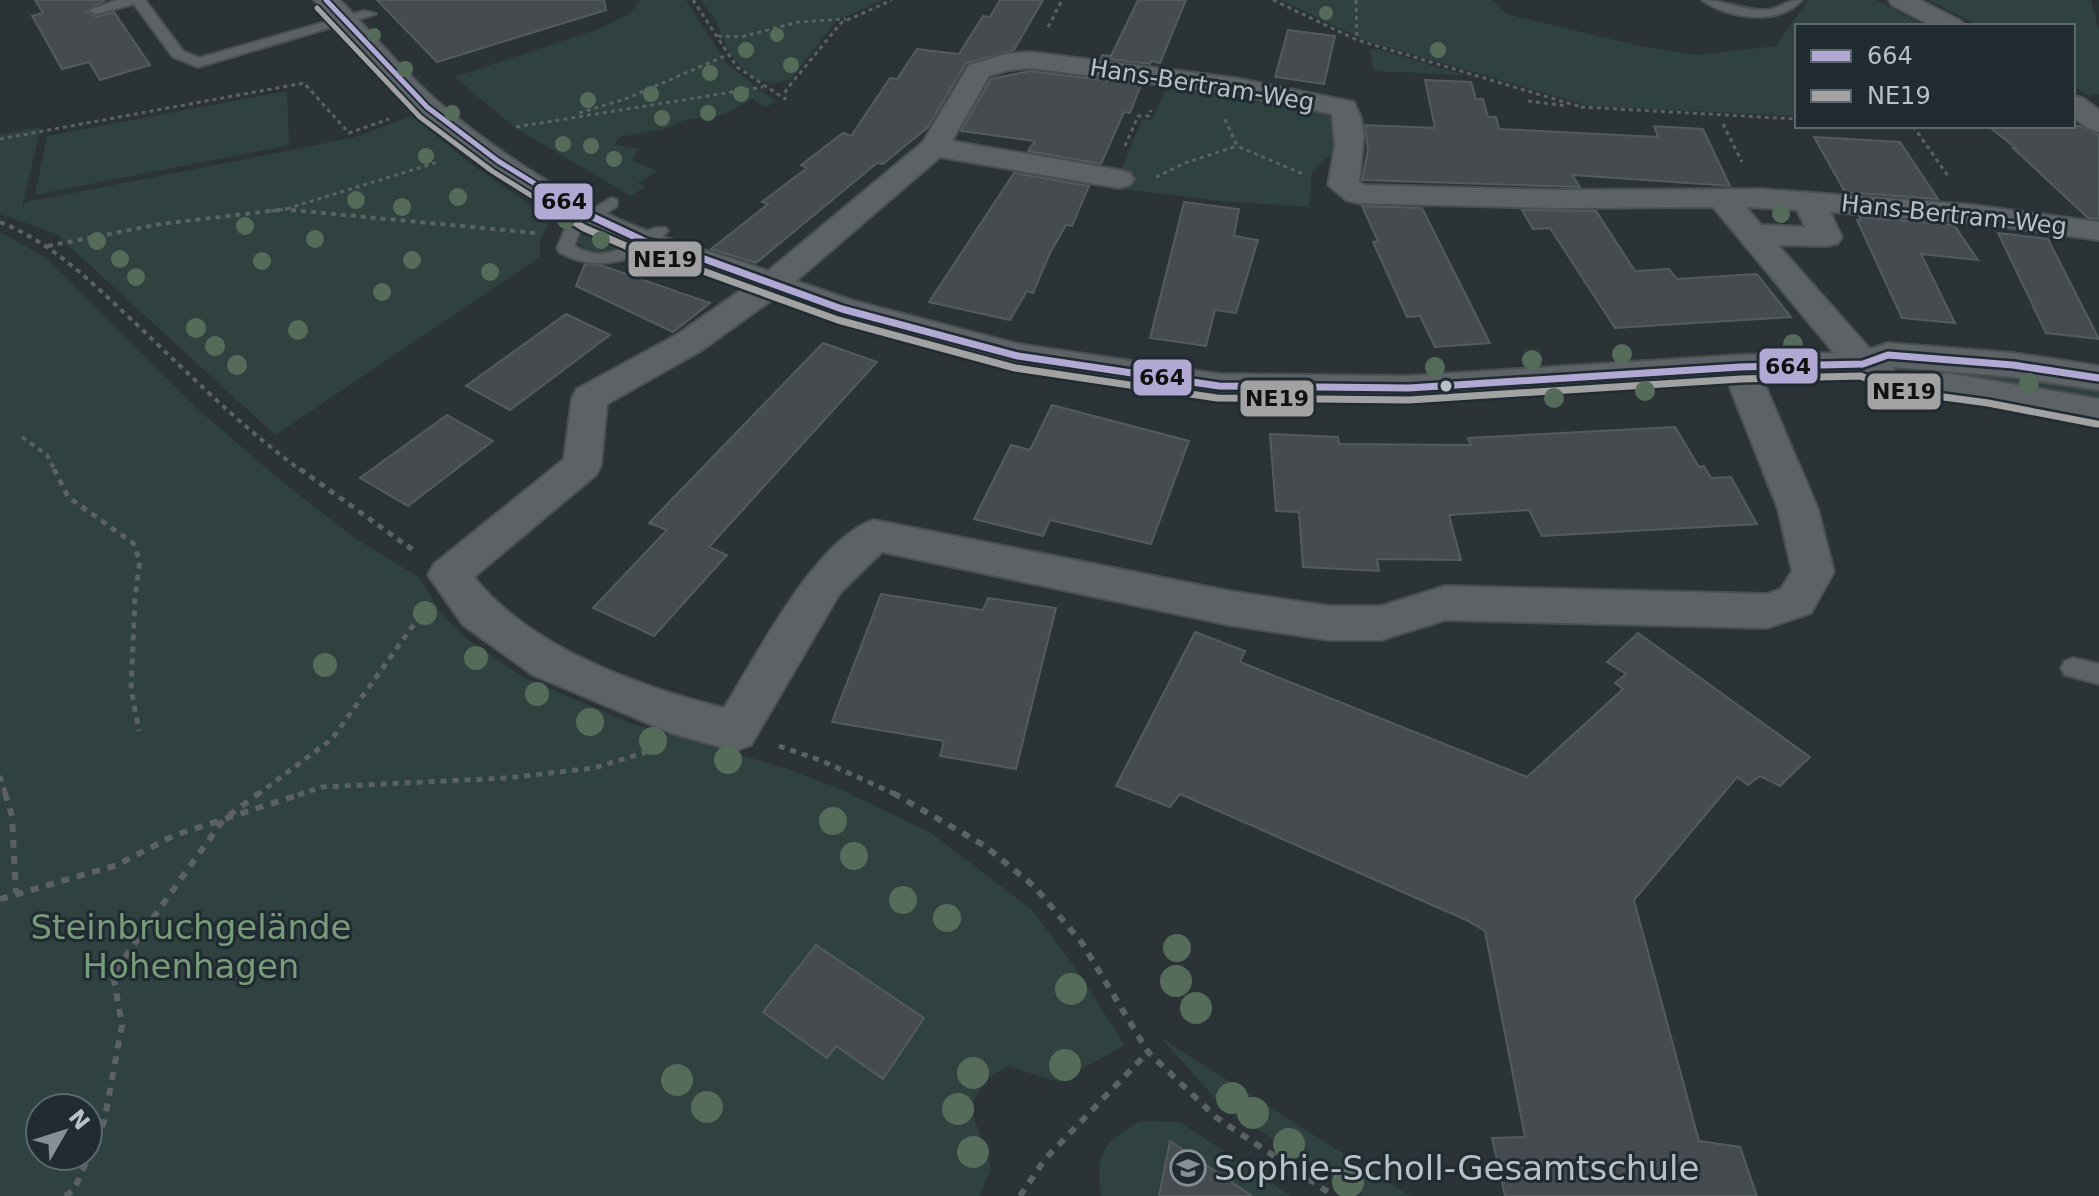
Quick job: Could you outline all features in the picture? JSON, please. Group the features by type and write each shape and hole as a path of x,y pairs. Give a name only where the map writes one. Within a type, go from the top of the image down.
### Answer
{"street":[{"path":"326,0 356,12 497,134 600,210"},
{"path":"1901,0 1948,24"},
{"path":"356,12 427,107 498,161 664,241 771,285 914,331 1018,356 1219,386 1409,388 1740,367 1863,364 1888,355 2013,365 2099,378"},
{"name":"Hans-Bertram-Weg","path":"449,575 582,465 590,398 690,342 771,285 934,147 979,71 1006,62 1030,60 1165,76 1235,86 1344,108 1350,123 1351,146 1343,185 1357,194 1557,199 1721,198 1809,202 1973,214 2099,231"},
{"path":"2075,105 2099,123"},
{"path":"934,147 1115,178"},
{"path":"1721,198 1863,364 1895,378 1990,391 2099,412"},
{"name":"Hans-Bertram-Weg","path":"1751,234 1826,237 1809,202"},
{"path":"449,575 478,613 548,662 671,714 735,731 825,582 874,535 1229,608 1329,623 1381,623 1445,603 1767,611 1796,601 1813,572 1798,509 1740,367"}],"lane":[{"path":"96,10 135,0 178,54 198,63 356,12"},
{"path":"1709,0 1763,15 1776,15 1784,12 1795,0"},
{"path":"600,210 573,228 567,239 565,248 578,257 594,260 617,257 664,241"},
{"path":"2073,668 2099,674"}],"path":[{"path":"693,0 737,67 785,99 786,90 841,23 892,0"},
{"path":"1273,0 1357,40 1581,107"},
{"path":"1356,0 1357,40"},
{"path":"717,36 741,37 798,22 848,19"},
{"path":"567,118 628,98 727,55"},
{"path":"1165,76 1149,116 1138,116 1115,178 1156,178 1185,163 1237,146 1287,169 1343,185"},
{"path":"0,139 304,83 349,133 427,107"},
{"path":"1235,86 1223,111 1237,146"},
{"path":"514,127 763,87"},
{"path":"1528,101 1581,107 1795,119"},
{"path":"1914,128 1923,141"},
{"path":"48,246 160,224 286,209 332,198 449,158"},
{"path":"286,209 543,234"},
{"path":"0,222 26,232 68,260 264,444 449,575 332,739 223,820 113,974 122,1025 104,1122 74,1190 65,1196"},
{"path":"22,437 47,455 68,497 133,543 140,561 135,597 131,689 139,731"},
{"path":"735,731 820,760 915,803 985,846 1035,887 1082,943 1148,1052 1217,1118 1334,1196"},
{"path":"0,899 117,865 175,835 322,787 507,778 594,768 650,751"},
{"path":"0,776 12,816 16,893"},
{"path":"1020,1196 1045,1159 1148,1052"}],"green space":[{"path":"640,0 686,0 726,63 776,102 765,107 752,99 725,114 684,120 665,129 620,137 614,145 639,149 632,161 658,171 638,183 645,187 631,196 517,129 454,77 596,30 630,14"},
{"path":"700,0 883,0 836,21 791,79 772,84 755,79 740,66 730,54 715,19"},
{"path":"1281,0 1493,0 1506,14 1640,46 1696,55 1776,46 1808,0 1876,0 1921,24 1795,24 1795,116 1589,106 1364,40"},
{"path":"1929,0 2091,0 2099,31 2099,94 2088,96 2075,87 2075,24 1974,24"},
{"path":"1370,49 1377,49 1464,75 1374,71"},
{"path":"1168,84 1273,100 1332,117 1337,149 1312,172 1309,207 1220,201 1114,188 1142,119 1152,120"},
{"path":"287,91 289,145 35,195 47,136"},
{"path":"412,116 471,164 542,213 548,225 540,240 540,257 275,435 56,234 0,214 0,135 41,127 21,211 26,202 358,136"},
{"path":"589,228 624,243 607,252 587,250 577,241 579,234"},
{"name":"Steinbruchgelände Hohenhagen","path":"0,232 45,257 202,413 356,539 419,577 440,612 467,639 523,677 630,723 788,769 840,789 931,833 1032,910 1071,962 1125,1045 1058,1082 1008,1066 983,1081 971,1108 991,1168 980,1196 0,1196"},
{"path":"1901,368 2000,374 2099,388 2099,403 2016,387 1903,372"},
{"path":"1161,1038 1410,1196 1362,1196 1223,1107"},
{"path":"1140,1121 1180,1122 1291,1196 1252,1196 1170,1141 1159,1196 1101,1196 1099,1169 1104,1150 1117,1136"}],"building":[{"path":"35,0 105,0 86,11 97,17 114,12 150,65 100,80 89,62 62,69 32,16 43,13"},
{"path":"377,0 604,0 606,10 437,62"},
{"path":"1000,0 1043,0 1014,50 966,63 928,127 883,164 877,163 756,263 711,249 768,204 762,202 807,168 801,165 843,133 851,136 890,78 897,79 917,49 959,54 983,16 990,17"},
{"path":"1138,0 1186,0 1160,63 1101,58 1102,55 1111,56"},
{"path":"1288,30 1335,36 1324,84 1275,77"},
{"path":"1030,71 1141,85 1130,113 1124,112 1101,164 1028,151 1035,141 961,131 991,79"},
{"path":"1425,80 1471,82 1476,99 1483,99 1488,117 1496,117 1499,129 1658,137 1654,126 1703,129 1730,186 1572,175 1580,187 1362,180 1368,150 1365,125 1435,128"},
{"path":"2080,126 2099,135 2099,219 2088,218 2013,148 2016,148 1991,128"},
{"path":"1814,137 1900,142 1938,199 1845,192"},
{"path":"1014,173 1089,186 1072,226 1066,225 1050,253 1033,293 1027,291 1010,320 929,302"},
{"path":"1184,202 1239,209 1234,236 1258,240 1236,313 1215,310 1206,346 1150,338"},
{"path":"1362,206 1422,208 1490,343 1435,347 1420,316 1407,317 1373,242 1378,241"},
{"path":"1522,210 1596,211 1635,271 1669,269 1677,279 1757,274 1791,317 1615,328 1550,228 1533,229"},
{"path":"1859,217 1954,225 1978,260 1921,254 1955,323 1902,318 1857,220 1861,220"},
{"path":"1998,233 2048,239 2099,339 2046,333"},
{"path":"585,264 603,266 710,303 673,332 576,286"},
{"path":"566,314 610,335 510,410 466,386"},
{"path":"823,343 877,362 709,547 727,555 654,636 593,608 667,530 649,523"},
{"path":"1052,405 1189,441 1151,544 1050,520 1043,536 974,519 1011,445 1030,450"},
{"path":"447,415 493,441 408,506 360,478"},
{"path":"1675,427 1699,467 1704,466 1711,478 1731,477 1757,524 1542,536 1529,510 1449,515 1461,560 1377,559 1379,571 1303,567 1299,512 1276,511 1270,434 1338,437 1339,444 1471,445 1468,438"},
{"path":"881,594 983,610 988,598 1056,608 1016,769 940,756 944,741 832,722"},
{"path":"1195,632 1245,651 1240,662 1527,777 1623,689 1615,683 1626,674 1607,662 1638,633 1810,757 1780,786 1760,776 1748,785 1737,777 1634,900 1699,1141 1740,1147 1757,1196 1505,1196 1492,1138 1525,1137 1485,931 1180,794 1170,807 1116,786"},
{"path":"816,945 924,1018 883,1079 836,1046 827,1058 763,1012"},
{"name":"Sophie-Scholl-Gesamtschule","path":"1170,1141 1252,1196 1159,1196"}],"transit line":[{"name":"664","path":"326,0 427,107 498,161 589,217 646,242 685,252 842,309 1018,356 1219,386 1409,388 1740,367 1863,364 1888,355 2013,365 2099,378"},
{"name":"NE19","path":"317,8 420,117 492,171 584,228 642,253 681,263 838,320 1015,368 1217,398 1409,400 1741,379 1861,376 1892,390 1988,403 2097,424"}],"place":[{"name":"Sophie-Scholl-Gesamtschule","path":"1188,1168"}]}
